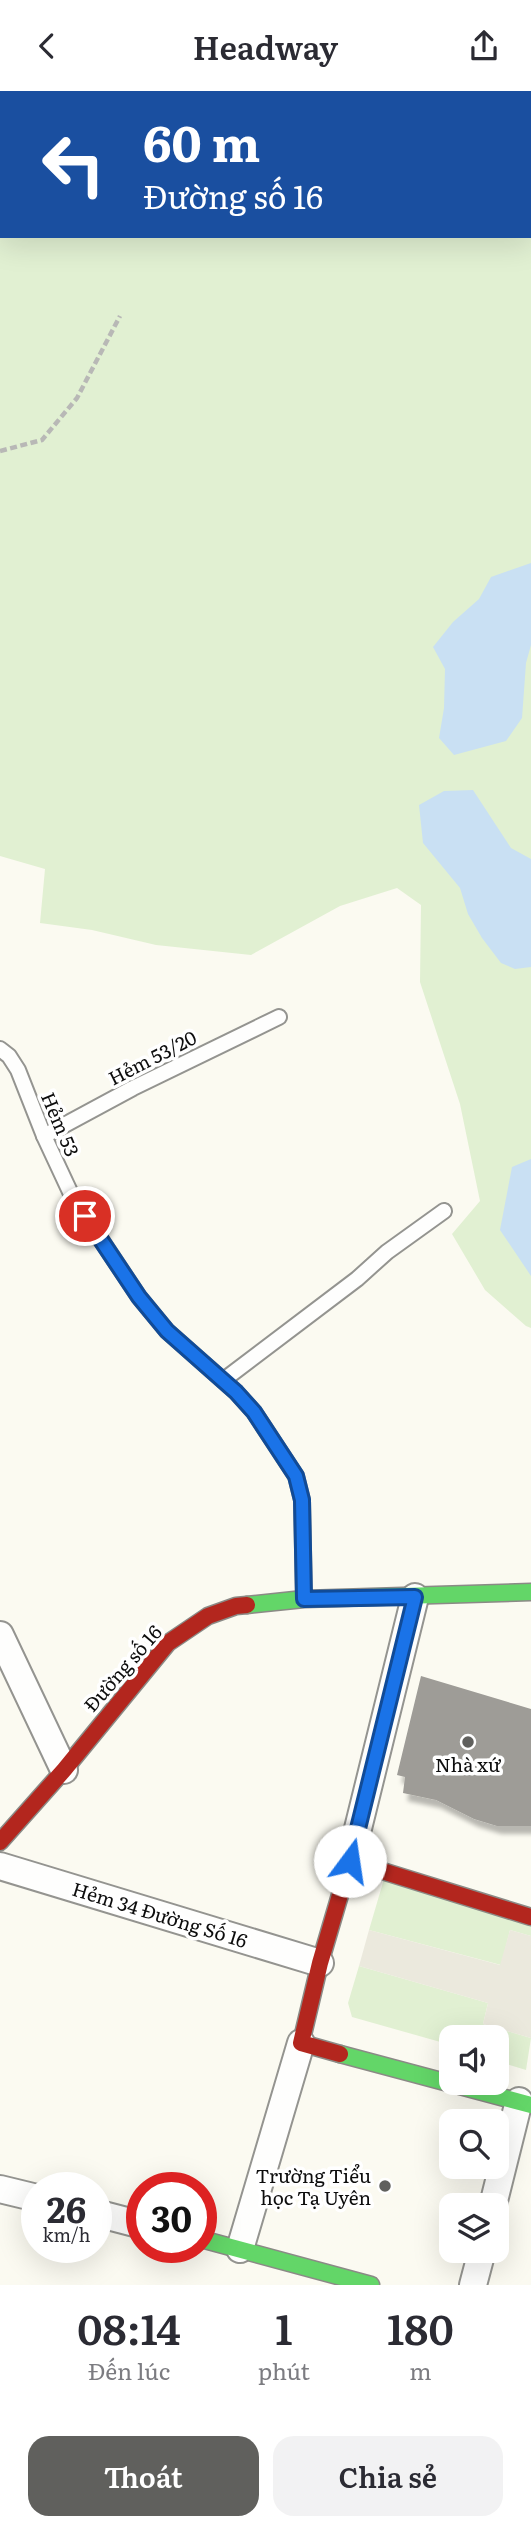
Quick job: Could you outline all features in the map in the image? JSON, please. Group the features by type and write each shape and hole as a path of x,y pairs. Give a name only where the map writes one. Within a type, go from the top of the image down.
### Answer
{"street":[{"name":"Đường số 16","path":"0,1842 64,1770 168,1643 208,1616 236,1606 304,1599 531,1592"},
{"path":"240,2249 301,2043 320,1962 350,1861 415,1597"},
{"path":"0,1635 64,1770"},
{"path":"350,1861 531,1917"},
{"name":"Hẻm 34 Đường Số 16","path":"0,1866 320,1962"},
{"path":"301,2043 525,2103 497,2193"},
{"path":"0,2189 21,2195"},
{"path":"217,2243 371,2285"},
{"path":"473,2285 479,2263"}],"lane":[{"name":"Hẻm 53/20","path":"44,1136 133,1088 279,1017"},
{"name":"Hẻm 53","path":"0,1049 9,1056 18,1070 44,1136 72,1196 139,1297 167,1331 225,1379 254,1412 296,1476 302,1500 304,1599"},
{"path":"225,1379 357,1279 387,1252 444,1211"}],"path":[{"path":"0,451 42,440 77,398 120,316"}],"green space":[{"path":"0,238 531,238 531,1328 485,1290 452,1234 480,1201 460,1104 420,982 421,905 397,888 340,906 251,955 156,945 92,930 40,923 45,869 0,856"},
{"path":"384,1879 531,1918 531,1936 510,1930 501,1965 369,1930"},
{"path":"359,1966 488,2003 483,2024 486,2025 439,2025 439,2042 352,2017 348,2003"},
{"path":"509,2032 531,2038 526,2070 509,2065"}],"shaded area":[{"path":"369,1930 500,1965 510,1930 531,1936 531,2038 509,2032 509,2025 483,2024 488,2003 359,1966"}],"water":[{"path":"531,563 531,645 526,663 522,718 506,741 454,755 439,738 444,708 445,669 433,647 453,622 479,599 491,577"},
{"path":"473,790 511,848 531,859 531,967 515,969 501,963 468,914 460,888 423,843 419,805 444,791"},
{"path":"531,1159 531,1276 500,1230 512,1167"}],"building":[{"name":"Nhà xứ","path":"421,1676 531,1709 531,1826 497,1826 474,1819 436,1800 403,1793 405,1777 397,1775"}],"traffic: fast":[{"path":"247,1605 304,1599 531,1592"},
{"path":"340,2054 531,2105"},
{"path":"217,2243 371,2285"}],"traffic: jam":[{"path":"0,1842 64,1770 168,1643 208,1616 247,1605"},
{"path":"340,2054 301,2043 320,1963 350,1861 531,1917"}],"place":[{"name":"Nhà xứ","path":"468,1742"},
{"name":"Trường Tiểu học Tạ Uyên","path":"385,2186"}],"route":[{"path":"85,1216 139,1297 167,1331 225,1379 254,1412 296,1476 302,1500 304,1599 415,1597 350,1861"}]}
